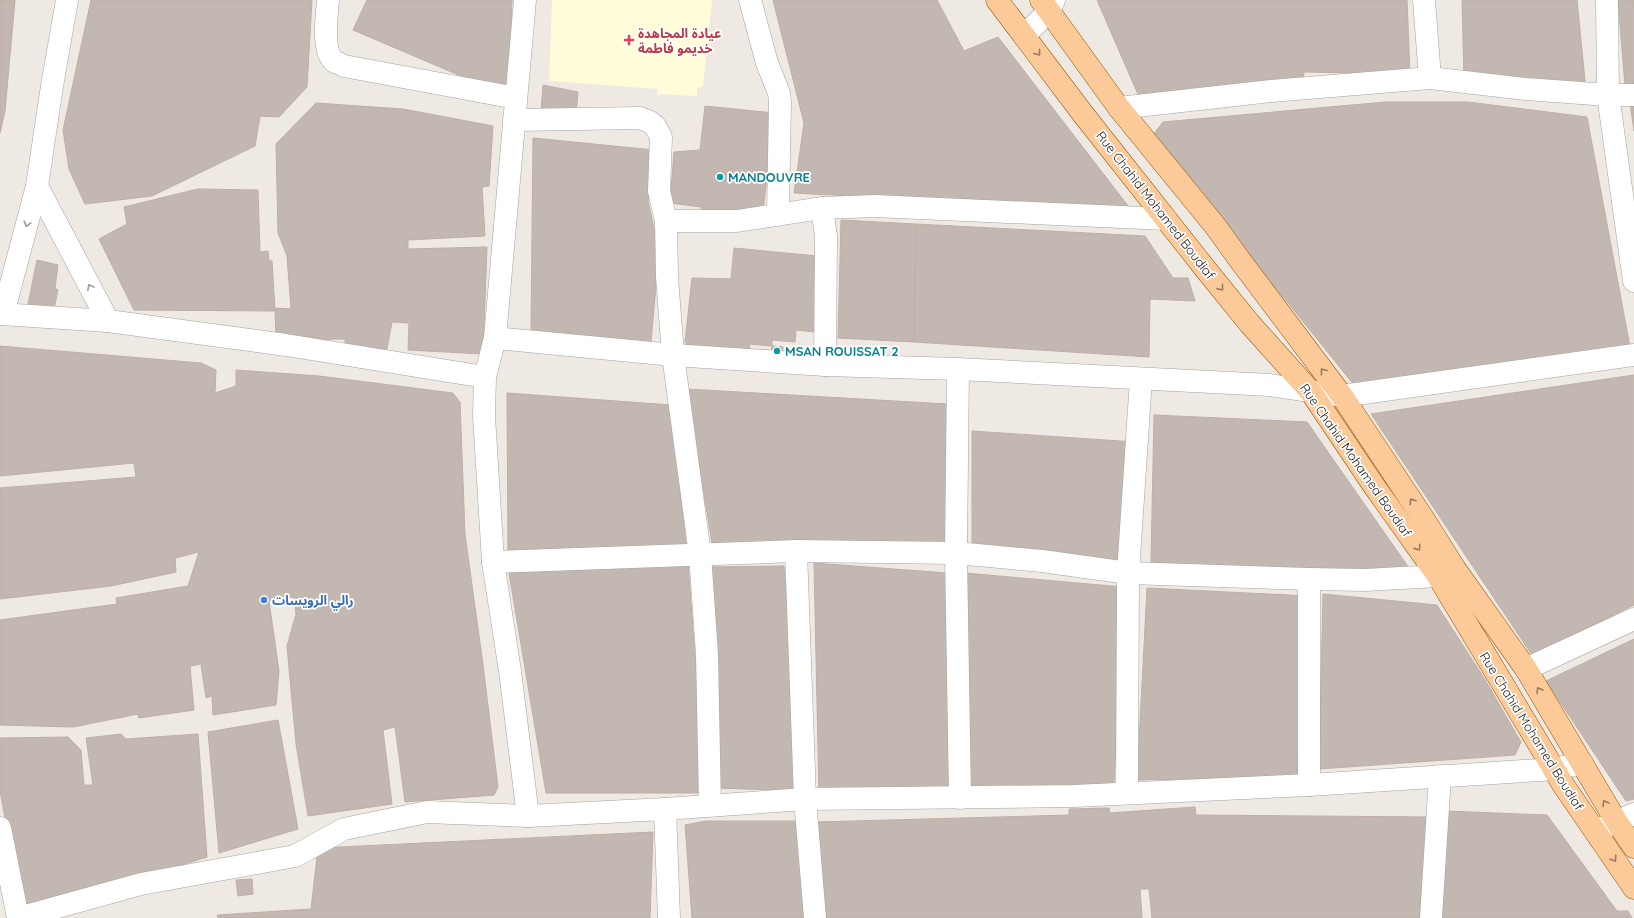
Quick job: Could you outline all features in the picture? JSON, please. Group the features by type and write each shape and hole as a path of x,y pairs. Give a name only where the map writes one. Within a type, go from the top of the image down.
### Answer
{"main road":[{"name":"Rue Chahid Mohamed Boudiaf","path":"997,0 1166,219 1250,324 1311,392 1374,486 1526,669 1582,763 1625,818 1634,847"},
{"name":"Rue Chahid Mohamed Boudiaf","path":"1048,4 1119,108 1216,227 1342,396 1425,521 1446,572 1555,769 1571,796 1634,888"}],"street":[{"path":"67,0 37,186 2,314 108,321 286,345 485,377"},
{"path":"328,0 325,39 329,54 334,61 344,66 516,98"},
{"path":"525,0 495,338 485,377 484,416 493,562 510,671 528,816"},
{"path":"750,0 767,63 779,93 778,214"},
{"path":"1424,0 1430,78"},
{"path":"1607,0 1608,95 1634,281"},
{"path":"1024,36 1048,4"},
{"path":"1119,108 1264,92 1430,78 1608,95 1634,95"},
{"path":"514,120 640,118 655,126 661,137 659,191 666,221 667,277 673,355 700,554 707,654 710,805"},
{"path":"37,186 108,321"},
{"path":"666,221 738,221 822,208 875,206 1166,219"},
{"path":"822,208 826,236 825,365"},
{"path":"495,338 673,355 825,365 958,369 1270,385 1342,396 1634,355"},
{"path":"958,369 956,553 960,798"},
{"path":"1127,792 1128,573 1141,378"},
{"path":"493,562 796,551 956,553 1042,561 1128,573 1309,579 1364,580 1446,572"},
{"path":"796,551 805,799 815,918"},
{"path":"1309,579 1309,785"},
{"path":"1526,669 1634,619"},
{"path":"0,828 18,918 141,884 295,856 344,829 427,812 528,816 665,809 805,799 1074,796 1127,792 1309,785 1555,769 1582,763"},
{"path":"1431,918 1440,776"},
{"path":"665,809 669,918"},
{"path":"1596,831 1625,818"}],"shaded area":[{"name":"عيادة المجاهدة خديمو فاطمة","path":"552,0 712,0 703,87 697,88 697,96 657,94 658,89 549,81"}],"building":[{"path":"0,0 15,0 5,111 0,133"},
{"path":"91,0 312,0 307,87 279,117 260,116 255,146 152,196 85,204 69,169 63,130"},
{"path":"367,0 512,0 509,87 496,91 353,30"},
{"path":"773,0 937,0 964,51 998,37 1132,211 794,193 804,123"},
{"path":"1097,0 1407,0 1410,74 1304,72 1303,82 1140,99"},
{"path":"1462,0 1577,0 1586,91 1464,81"},
{"path":"1618,0 1634,0 1634,86 1625,86"},
{"path":"543,85 578,92 576,115 541,112"},
{"path":"1385,102 1468,102 1587,117 1630,347 1358,390 1153,135 1163,122"},
{"path":"316,103 403,109 493,126 489,186 482,187 485,236 408,240 408,249 487,247 483,354 408,350 409,323 392,322 387,349 345,347 345,339 276,340 275,308 291,309 287,256 278,233 276,144"},
{"path":"1630,103 1634,103 1634,131"},
{"name":"MANDOUVRE","path":"705,106 774,113 763,213 702,215 701,207 670,203 674,152 700,150"},
{"path":"533,138 654,150 648,201 659,251 651,342 531,333"},
{"path":"198,189 258,190 260,252 268,251 269,261 272,261 275,311 134,310 99,239 127,224 124,207"},
{"path":"841,220 916,224 914,342 838,338"},
{"path":"916,224 1145,236 1173,278 1188,278 1195,301 1150,299 1149,357 914,342"},
{"path":"734,248 817,256 815,332 796,330 795,342 772,340 772,346 749,344 750,352 694,354 685,342 692,278 731,279"},
{"path":"37,260 58,265 55,288 58,290 53,314 27,309"},
{"path":"0,346 201,363 216,370 215,393 236,386 236,370 319,376 453,393 460,402 465,534 498,787 494,795 405,802 395,727 383,730 392,804 308,816 296,744 287,646 296,614 294,597 269,601 279,671 276,705 213,715 212,696 206,698 201,664 190,666 194,710 139,718 138,714 73,727 0,725 0,620 117,604 116,598 188,586 199,552 175,558 176,572 111,586 0,599 0,488 136,477 134,463 0,476"},
{"name":"MSAN ROUISSAT 2","path":"772,346 783,347 782,356 771,355"},
{"path":"1634,375 1634,605 1532,655 1371,414"},
{"path":"687,389 947,404 948,550 712,543"},
{"path":"507,393 671,405 686,545 508,556"},
{"path":"1154,415 1307,422 1409,568 1405,576 1151,562"},
{"path":"972,431 1135,442 1123,562 972,550"},
{"path":"814,563 947,573 950,796 819,795"},
{"path":"688,564 697,682 698,793 546,793 509,573"},
{"path":"784,566 803,791 716,788 708,567"},
{"path":"965,573 1123,587 1114,783 967,793"},
{"path":"1147,588 1308,596 1297,777 1137,780"},
{"path":"1323,594 1437,605 1484,678 1521,742 1515,755 1319,769"},
{"path":"1634,639 1634,799 1626,801 1546,681"},
{"path":"278,720 298,829 219,853 208,732"},
{"path":"121,734 126,739 198,734 207,857 169,869 21,905 0,791 0,738 68,737 81,750 84,785 93,785 86,738"},
{"path":"1195,807 1196,815 1430,817 1425,918 1152,918 1149,889 1140,889 1142,918 823,918 817,822 1069,815 1069,809 1109,808 1110,813"},
{"path":"1446,811 1547,815 1617,911 1628,911 1632,918 1442,918"},
{"path":"706,821 804,821 812,918 692,918 685,825"},
{"path":"653,832 650,918 218,918 217,915 311,909 318,848"},
{"path":"252,879 253,894 238,896 236,880"}],"place":[{"name":"عيادة المجاهدة خديمو فاطمة","path":"629,40"},
{"name":"MANDOUVRE","path":"720,177"},
{"name":"MSAN ROUISSAT 2","path":"777,351"},
{"name":"رالي الرويسات","path":"264,600"}]}
